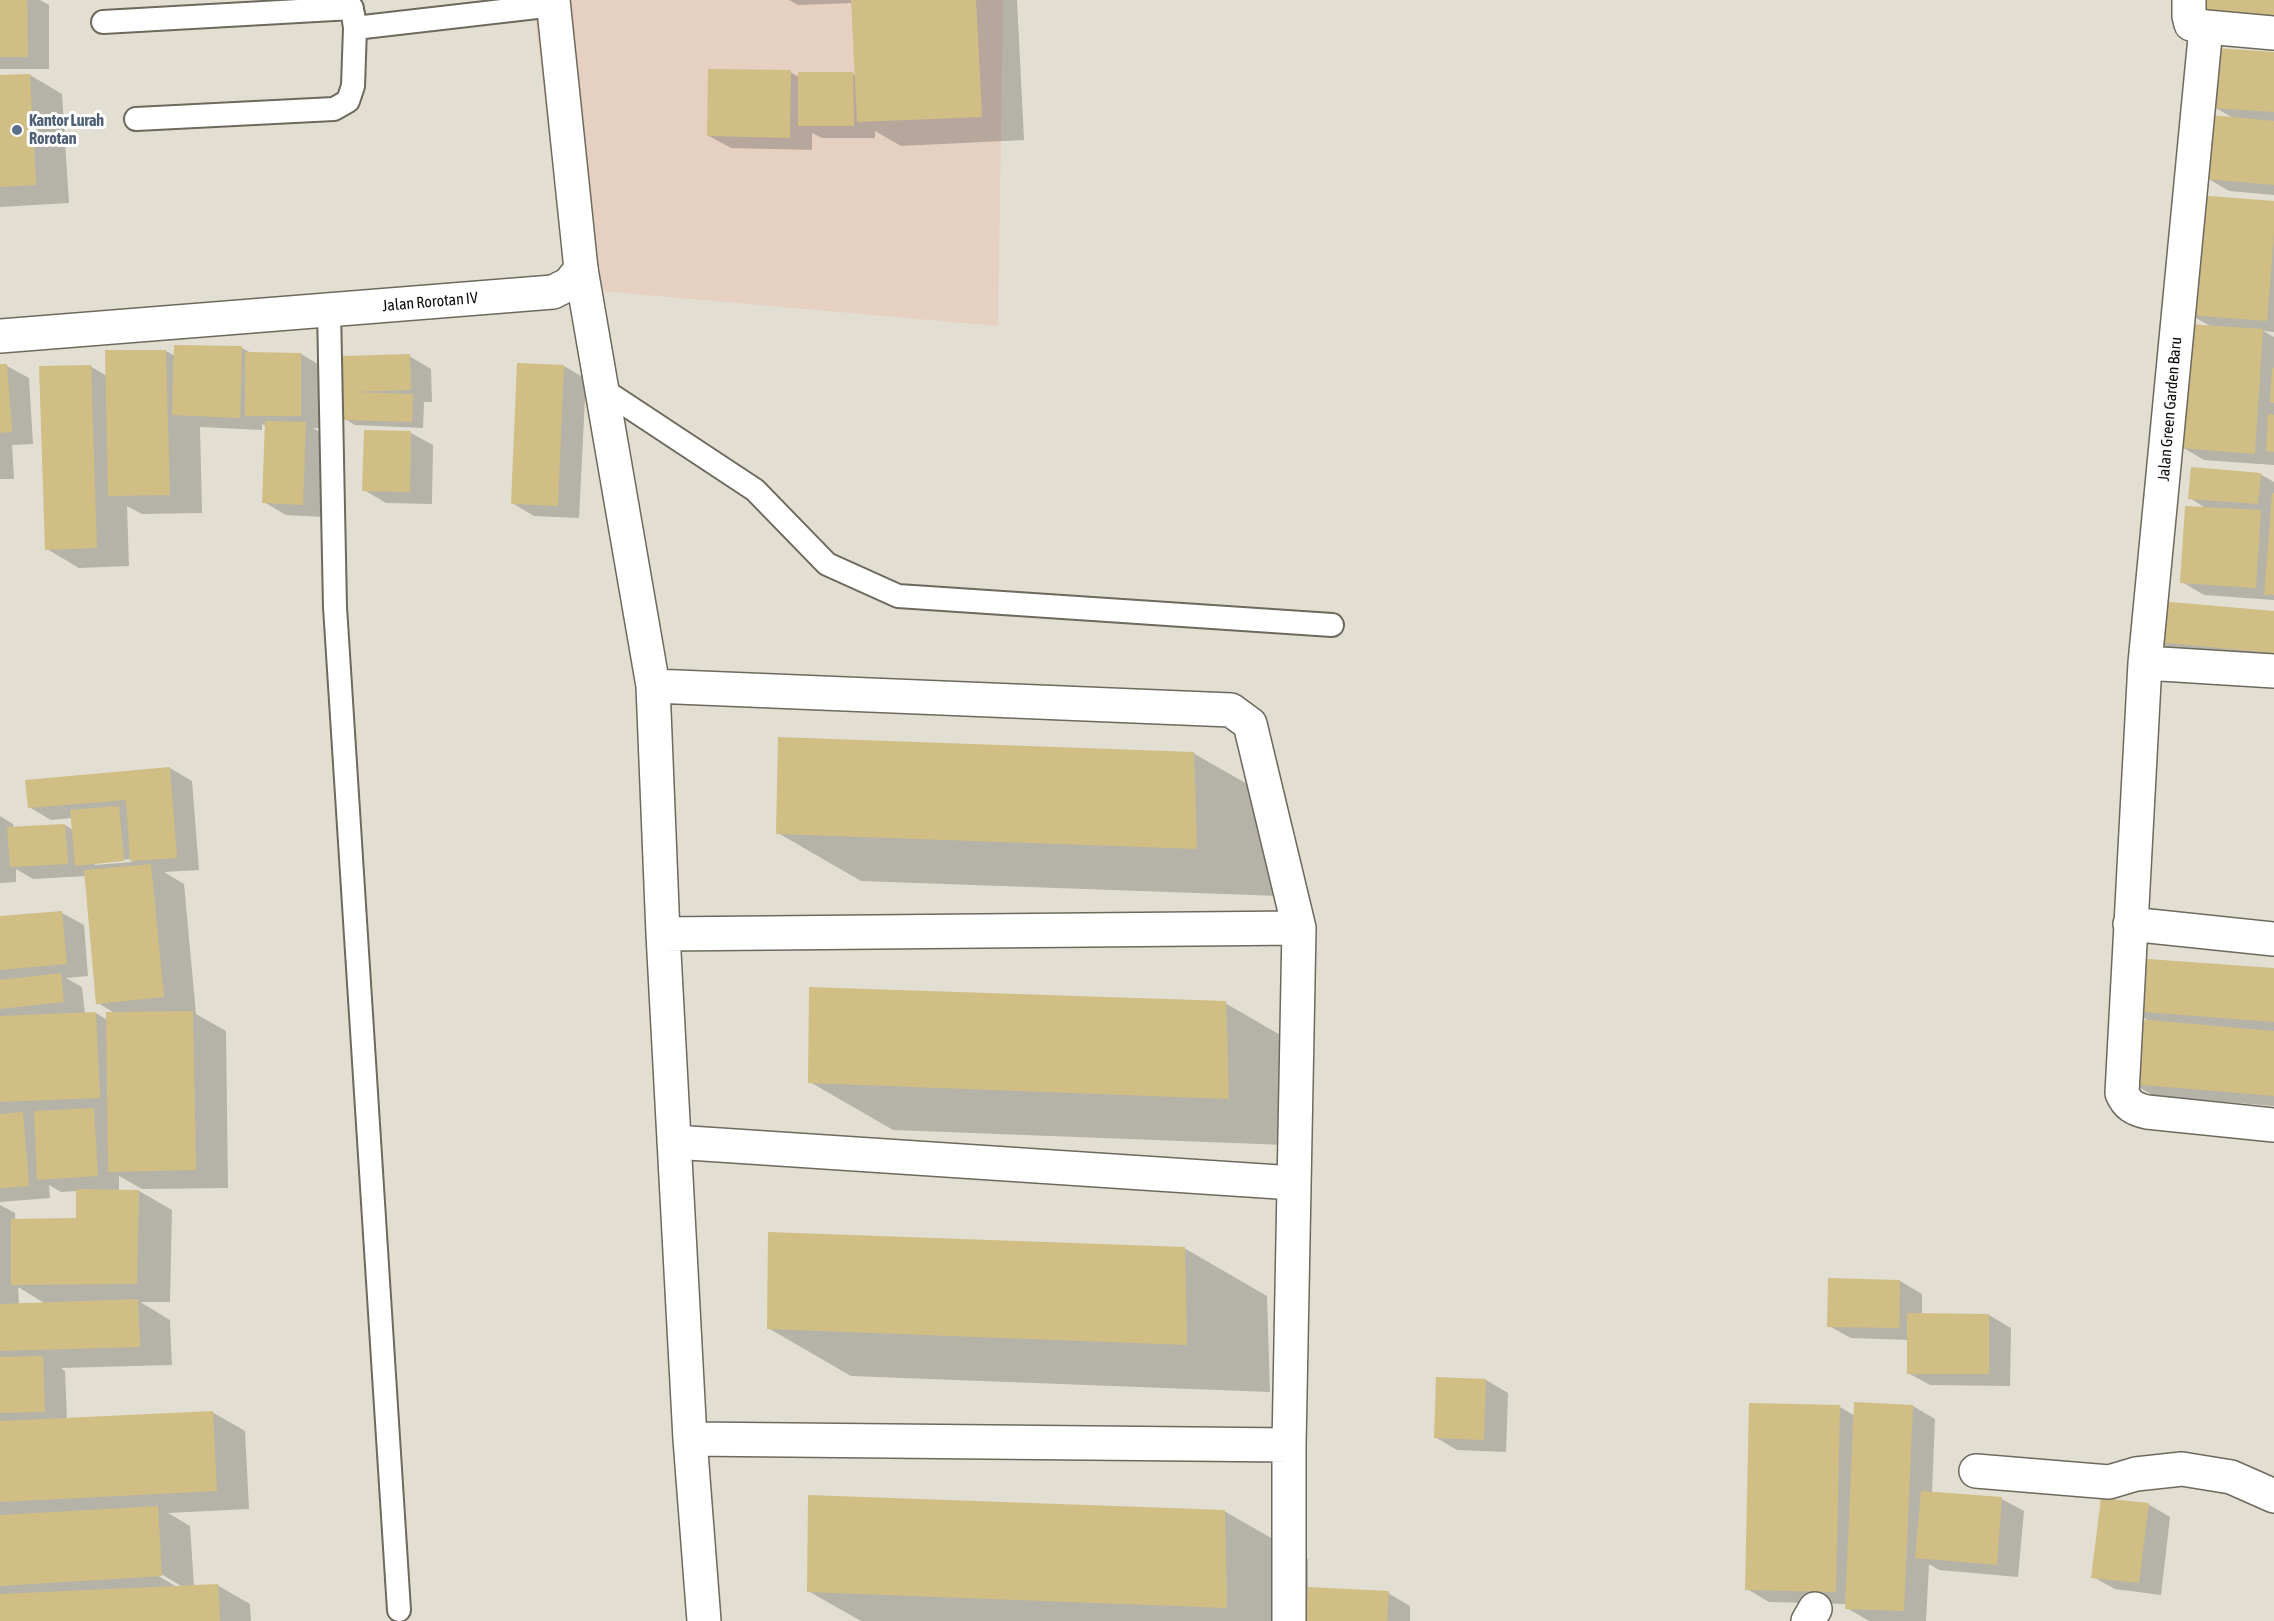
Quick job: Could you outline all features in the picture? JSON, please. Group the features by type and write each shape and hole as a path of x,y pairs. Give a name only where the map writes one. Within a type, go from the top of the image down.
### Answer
{"street":[{"path":"2189,0 2191,24 2274,33"},
{"path":"554,2 581,269 652,686 690,1439 704,1621"},
{"name":"Jalan Green Garden Baru","path":"2206,27 2145,663 2122,1093 2126,1101 2136,1110 2274,1125"},
{"name":"Jalan Rorotan IV","path":"0,336 554,292 569,284 581,269"},
{"path":"2145,663 2274,672"},
{"path":"652,686 1231,710 1250,724 1299,928 1289,1445 1289,1621"},
{"path":"2130,924 2274,939"},
{"path":"663,934 1299,928"},
{"path":"674,1142 1294,1184"},
{"path":"690,1439 1289,1445"},
{"path":"1976,1471 2109,1482 2136,1474 2182,1469 2231,1477 2274,1496"}],"lane":[{"path":"103,22 554,2"},
{"path":"136,119 334,109 348,101 353,86 353,12"},
{"path":"328,310 335,607 399,1610"},
{"path":"602,389 754,490 827,564 898,596 1332,625"}],"shaded area":[{"path":"533,0 1003,0 998,326 567,288"}],"building":[{"path":"0,0 27,0 28,57 0,57"},
{"path":"851,0 976,0 982,117 857,122"},
{"path":"2196,0 2274,0 2274,19 2195,11"},
{"path":"2217,48 2274,52 2274,112 2213,108"},
{"path":"708,69 791,70 790,138 707,136"},
{"path":"798,72 853,72 854,126 798,126"},
{"name":"Kantor Lurah Rorotan","path":"30,74 36,185 0,187 0,75"},
{"path":"2211,115 2274,121 2274,185 2205,179"},
{"path":"2196,195 2274,201 2274,233 2267,321 2187,315"},
{"path":"2188,324 2263,329 2255,454 2180,448"},
{"path":"174,345 242,346 240,418 172,415"},
{"path":"105,350 166,350 170,495 108,496"},
{"path":"245,352 301,353 301,416 245,416"},
{"path":"410,354 411,390 351,392 413,394 412,422 343,420 343,356"},
{"path":"517,363 564,365 558,506 511,504"},
{"path":"0,364 7,364 12,432 0,433"},
{"path":"91,365 97,548 45,550 39,366"},
{"path":"2272,368 2274,368 2274,403 2270,402"},
{"path":"2268,414 2274,415 2274,452 2266,451"},
{"path":"265,421 306,422 303,505 262,503"},
{"path":"364,430 411,431 410,492 362,491"},
{"path":"2191,467 2261,473 2258,504 2188,499"},
{"path":"2272,493 2274,493 2274,595 2264,595"},
{"path":"2185,506 2261,510 2256,588 2180,583"},
{"path":"2159,601 2274,611 2274,653 2155,642"},
{"path":"778,737 1194,752 1197,849 776,834"},
{"path":"170,767 177,858 130,861 126,800 28,808 25,780"},
{"path":"119,806 124,861 75,866 70,810"},
{"path":"65,824 68,864 10,867 7,827"},
{"path":"151,864 164,997 96,1004 84,870"},
{"path":"62,911 67,964 0,970 0,916"},
{"path":"2134,958 2274,968 2274,1022 2130,1011"},
{"path":"61,973 64,1002 0,1009 0,980"},
{"path":"809,987 1226,1001 1229,1099 808,1083"},
{"path":"193,1011 196,1170 108,1172 106,1012"},
{"path":"96,1012 100,1098 0,1102 0,1016"},
{"path":"2137,1019 2274,1031 2274,1096 2131,1084"},
{"path":"94,1108 98,1176 37,1180 34,1111"},
{"path":"23,1112 29,1186 0,1188 0,1114"},
{"path":"76,1189 139,1190 137,1284 11,1285 11,1219 76,1218"},
{"path":"768,1232 1185,1247 1187,1345 767,1329"},
{"path":"1828,1278 1900,1280 1899,1328 1827,1327"},
{"path":"138,1299 140,1347 0,1351 0,1304"},
{"path":"1907,1313 1989,1314 1989,1374 1907,1374"},
{"path":"43,1356 45,1412 0,1413 0,1357"},
{"path":"1436,1377 1486,1379 1484,1440 1434,1438"},
{"path":"1854,1402 1913,1405 1904,1611 1845,1609"},
{"path":"1749,1403 1840,1405 1836,1592 1745,1590"},
{"path":"213,1411 217,1491 0,1502 0,1421"},
{"path":"1921,1491 2002,1497 1997,1565 1915,1558"},
{"path":"808,1495 1225,1510 1227,1608 807,1592"},
{"path":"2101,1498 2149,1503 2139,1583 2091,1578"},
{"path":"158,1506 162,1576 0,1586 0,1515"},
{"path":"218,1584 220,1621 0,1621 0,1594"},
{"path":"1308,1587 1389,1591 1387,1621 1306,1621"}],"place":[{"name":"Kantor Lurah Rorotan","path":"17,130"}]}
